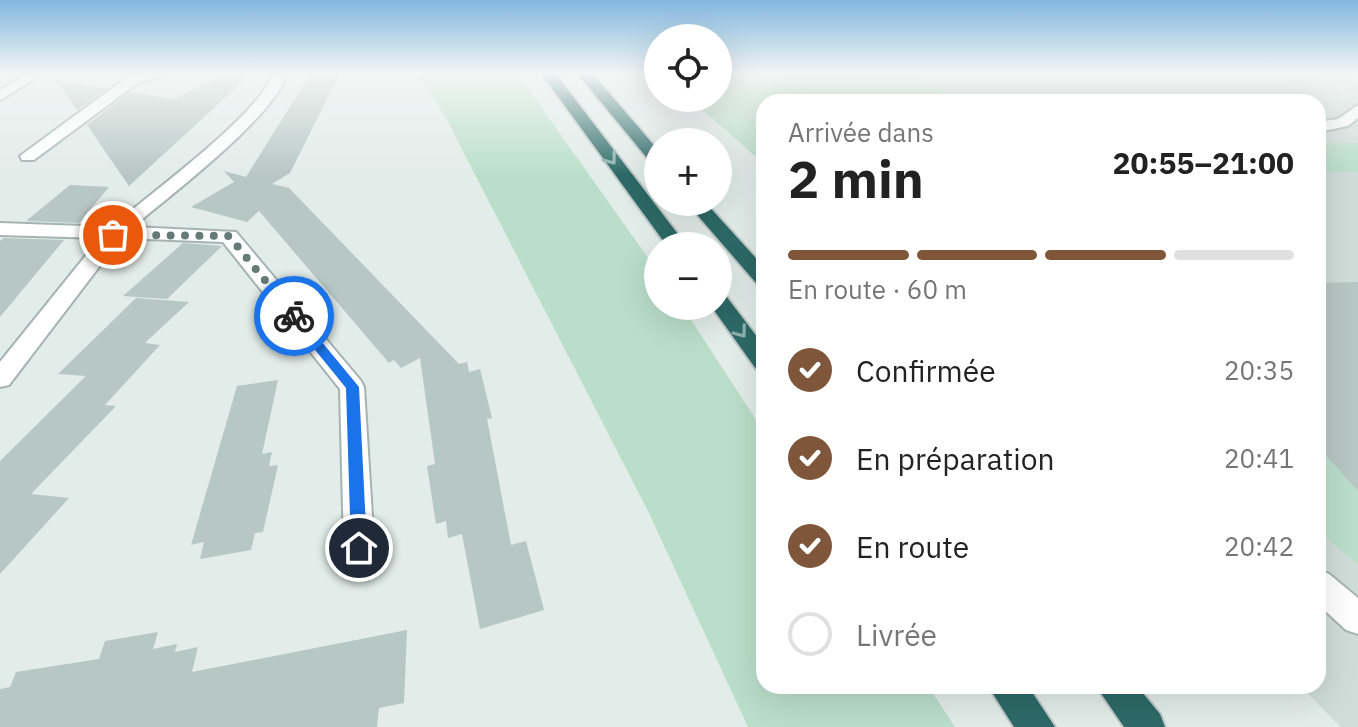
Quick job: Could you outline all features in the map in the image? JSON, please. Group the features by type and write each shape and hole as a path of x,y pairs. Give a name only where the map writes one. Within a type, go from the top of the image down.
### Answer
{"highway":[{"path":"573,107 667,232"},
{"path":"613,107 644,144"},
{"path":"707,216 756,271"},
{"path":"732,320 756,352"},
{"path":"1012,694 1037,727"},
{"path":"1120,694 1147,727"}],"street":[{"path":"28,156 95,107"},
{"path":"0,379 113,235 259,107"},
{"path":"1326,126 1343,123 1358,110"},
{"path":"0,229 113,235 229,236 352,387 359,548"},
{"path":"1326,591 1358,619"}],"shaded area":[{"path":"1326,107 1358,107 1358,727 1341,727 1308,694 1326,694"}],"green space":[{"path":"439,107 541,107 644,252 644,320 691,320 756,420 756,694 933,694 955,727 748,727 648,511"},
{"path":"732,107 756,107 756,157 732,136 732,128 723,128 705,112 732,112"},
{"path":"1326,143 1358,143 1358,172 1326,171"},
{"path":"1326,456 1358,491 1358,564 1326,538"}],"building":[{"path":"111,107 215,107 129,186 87,125"},
{"path":"290,107 323,107 290,173 272,184 289,188 459,364 467,362 469,372 480,369 492,418 487,419 511,545 526,541 544,610 480,629 462,534 448,538 446,521 436,524 427,466 435,464 420,358 401,368 394,360 389,363 259,211 247,222 191,207 234,182 224,171 246,177"},
{"path":"70,185 109,187 79,223 26,221"},
{"path":"4,238 64,240 0,317 0,241"},
{"path":"183,243 222,246 167,299 123,296"},
{"path":"1358,282 1358,491 1326,456 1326,283"},
{"path":"136,298 189,302 145,343 160,345 105,405 116,406 31,494 69,498 0,574 0,461 86,376 58,374"},
{"path":"278,380 262,454 272,452 269,466 278,465 263,532 255,533 251,550 200,559 204,542 191,545 237,386"},
{"path":"407,630 404,703 379,708 377,727 0,727 0,689 10,687 16,672 99,659 105,641 158,632 153,649 177,644 175,652 198,647 192,672"}],"way so far":[{"path":"113,235 229,236 294,316"}],"route":[{"path":"294,316 352,387 359,548"}]}
